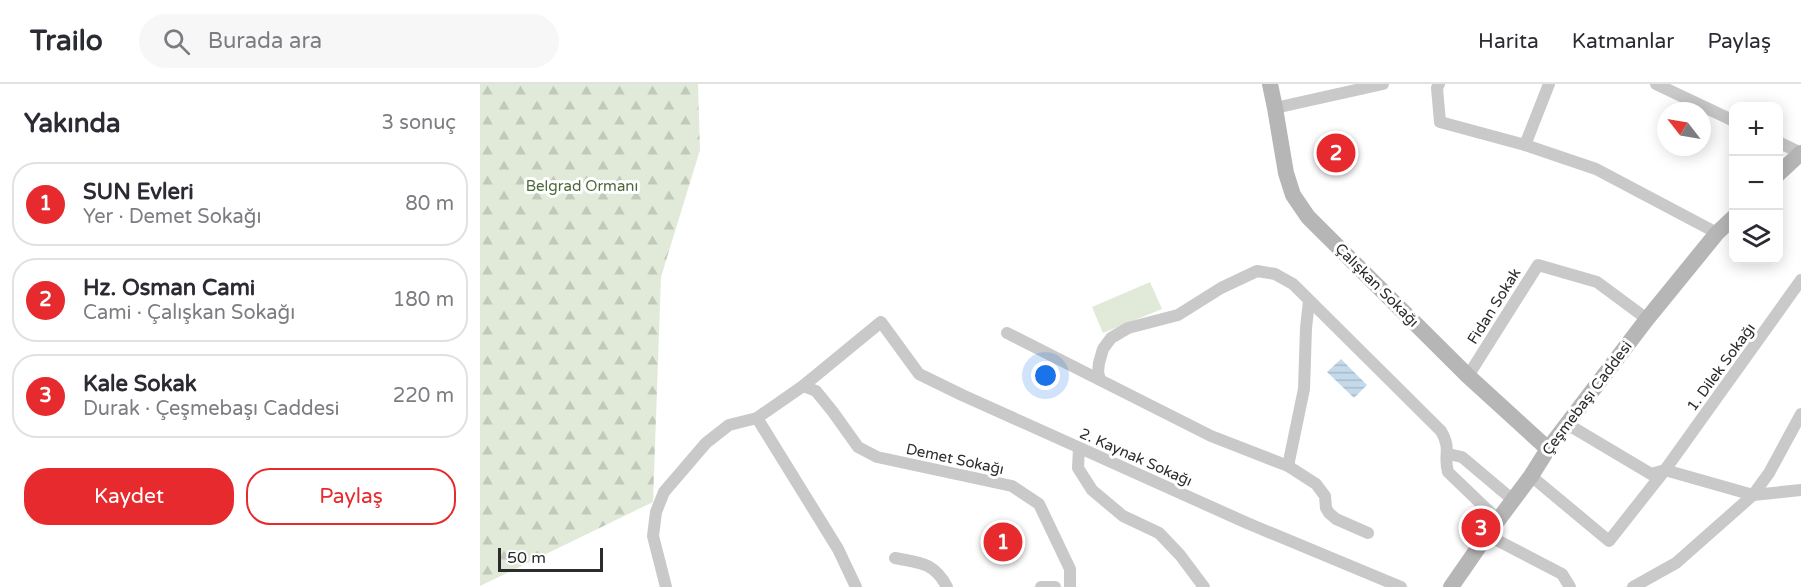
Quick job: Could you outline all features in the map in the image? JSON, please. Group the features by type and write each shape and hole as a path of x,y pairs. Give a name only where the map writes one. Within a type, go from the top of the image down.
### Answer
{"main road":[{"name":"Çalışkan Sokağı","path":"1270,84 1286,173 1293,195 1308,218 1468,376 1548,449"},
{"path":"1783,170 1801,153"},
{"name":"Çeşmebaşı Caddesi","path":"1451,587 1567,424 1647,319 1717,232 1729,221"}],"street":[{"path":"1275,108 1383,84"},
{"path":"1525,145 1549,84"},
{"path":"1656,84 1729,119"},
{"path":"1435,85 1440,122 1525,145 1596,169 1717,232"},
{"path":"1783,144 1801,153"},
{"name":"Fidan Sokak","path":"1468,376 1538,265 1597,282 1647,319"},
{"path":"1100,380 1098,372 1103,349 1112,338 1128,328 1178,315 1221,288 1257,271 1275,274 1293,284 1441,431 1446,440 1448,454 1445,463 1448,472 1498,519"},
{"name":"1. Dilek Sokağı","path":"1531,476 1609,541 1665,470 1801,280"},
{"path":"1288,466 1304,389 1309,301"},
{"name":"2. Kaynak Sokağı","path":"802,386 881,322 919,374 1247,523 1401,587"},
{"path":"1007,333 1211,436 1288,466 1316,484 1325,496 1326,508 1336,519 1368,534"},
{"path":"666,587 653,536 656,512 664,492 706,443 729,425 757,418 802,386"},
{"name":"Demet Sokağı","path":"802,386 816,391 858,447 878,457 1012,486 1039,504 1070,569 1070,587"},
{"path":"1633,587 1676,563 1753,495 1769,473 1801,414"},
{"path":"757,418 838,549 856,587"},
{"path":"1567,424 1651,474 1665,470 1753,495 1801,491"},
{"path":"1079,448 1078,468 1092,490 1123,516 1159,533 1180,555 1204,587"},
{"path":"1448,454 1462,457 1513,500"},
{"path":"1487,535 1562,574 1570,587"},
{"path":"895,558 928,565 943,578 947,587"},
{"path":"1041,587 1055,587"}],"green space":[{"name":"Belgrad Ormanı","path":"480,84 698,84 700,150 661,277 653,502 480,586"},
{"path":"1150,282 1162,309 1103,333 1092,307"}],"water":[{"path":"1341,359 1367,385 1354,398 1327,372"}],"place":[{"name":"Hz. Osman Cami","path":"1336,153"},
{"name":"Kale Sokak","path":"1481,528"},
{"name":"SUN Evleri","path":"1003,542"}]}
